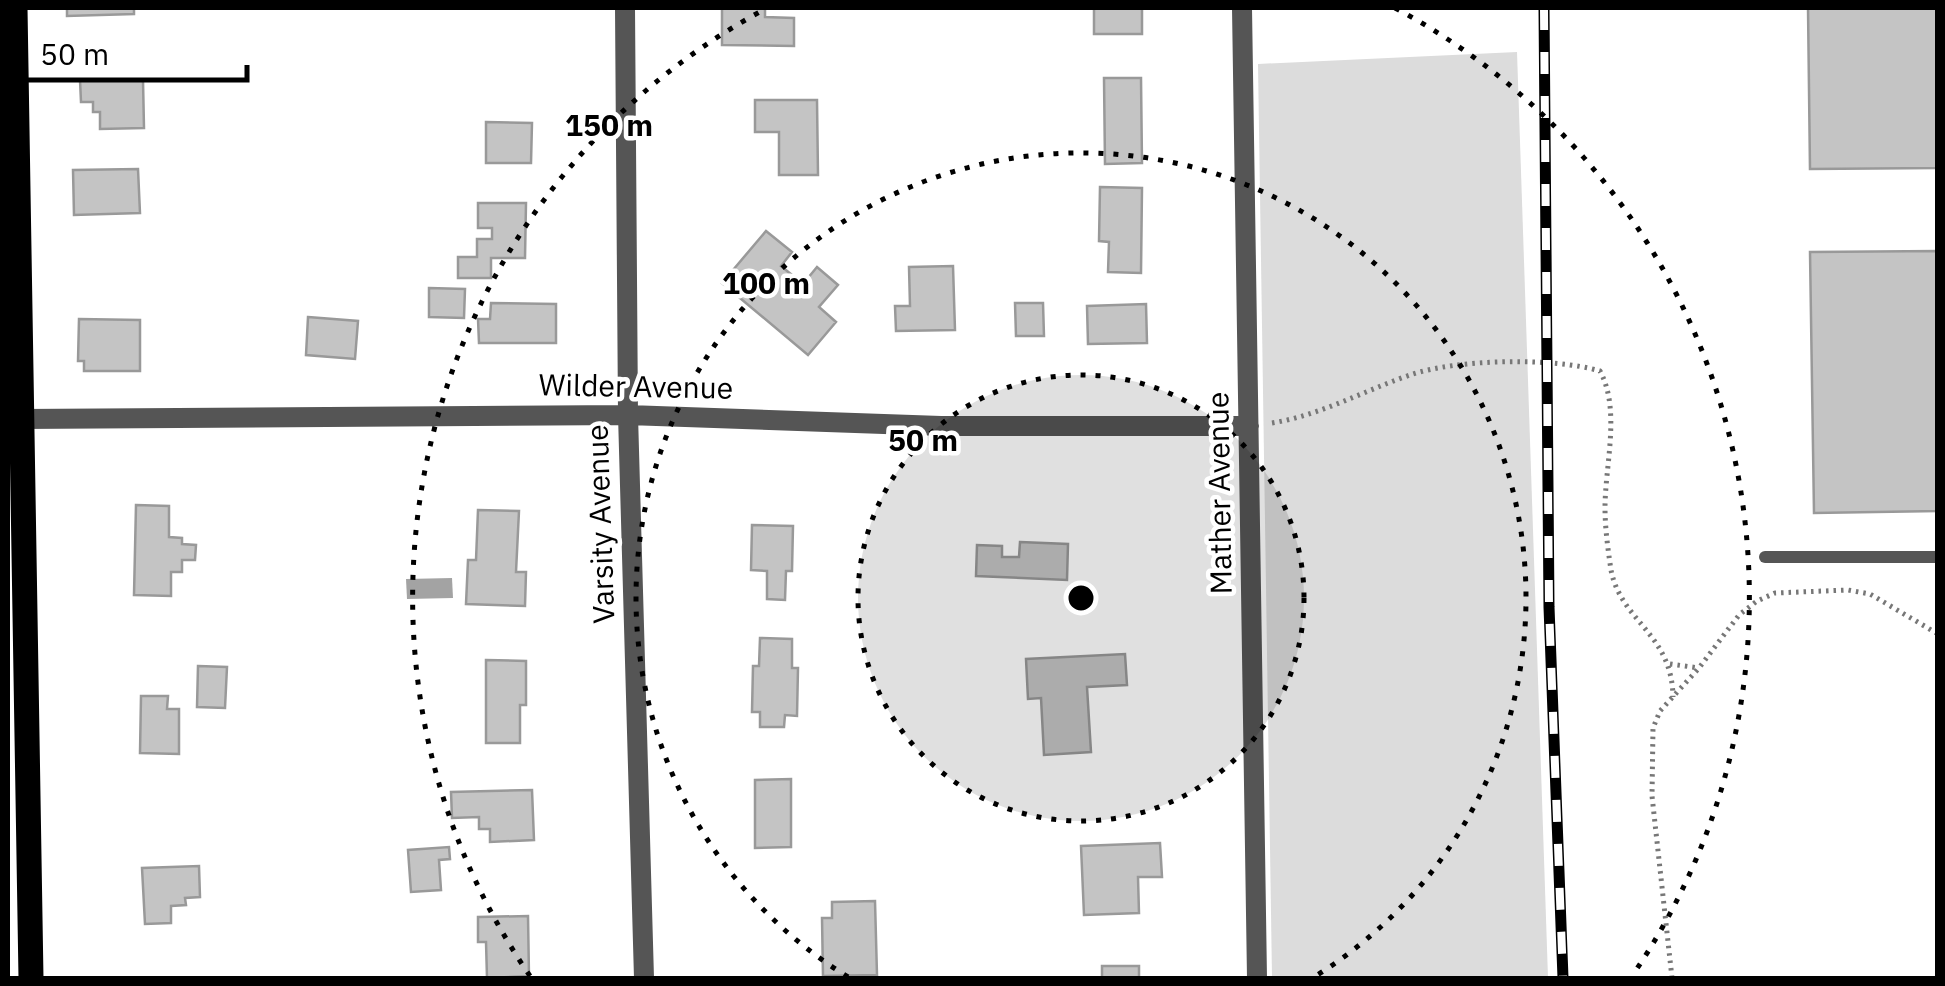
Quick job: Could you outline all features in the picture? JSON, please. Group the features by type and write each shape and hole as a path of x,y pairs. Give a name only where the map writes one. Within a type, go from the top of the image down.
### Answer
{"main road":[{"path":"14,8 12,141 31,978"}],"street":[{"name":"Varsity Avenue","path":"625,8 628,415 644,978"},
{"name":"Mather Avenue","path":"1242,8 1256,978"},
{"name":"Wilder Avenue","path":"21,420 628,415 941,426 1250,426"}],"lane":[{"path":"1764,557 1938,557"}],"path":[{"path":"1250,426 1299,418 1412,374 1460,363 1548,364 1600,371 1606,382 1610,410 1605,510 1614,581 1617,594 1656,638 1670,664 1673,697"},
{"path":"1672,978 1652,796 1653,728 1660,710 1739,616 1756,601 1775,593 1848,590 1870,594 1938,634"},
{"path":"1670,664 1699,668"}],"shaded area":[{"path":"1517,52 1548,978 1272,978 1258,64"},
{"path":"452,578 453,598 407,599 406,579"}],"building":[{"path":"67,8 134,8 134,14 67,16"},
{"path":"722,8 765,8 765,17 794,18 794,46 722,45"},
{"path":"1094,8 1142,8 1142,34 1094,34"},
{"path":"1808,8 1938,8 1938,168 1810,169"},
{"path":"1104,78 1141,78 1142,163 1105,164"},
{"path":"80,80 143,80 144,128 100,129 100,112 93,112 93,102 81,102"},
{"path":"755,100 817,100 818,175 779,175 779,132 755,132"},
{"path":"486,122 532,123 531,163 486,163"},
{"path":"138,169 140,213 74,215 73,170"},
{"path":"1100,187 1142,188 1141,273 1108,272 1109,242 1099,241"},
{"path":"478,203 526,203 525,258 491,258 491,278 458,278 458,257 477,257 477,239 492,239 492,228 478,228"},
{"path":"766,231 792,252 781,266 803,284 817,267 838,285 819,307 836,322 808,355 722,283"},
{"path":"1938,251 1938,511 1814,513 1810,252"},
{"path":"953,266 955,330 896,331 895,306 910,306 909,267"},
{"path":"429,288 465,289 464,318 429,317"},
{"path":"491,303 556,304 556,343 479,343 478,319 490,319"},
{"path":"1015,303 1043,303 1044,336 1016,336"},
{"path":"1146,304 1147,343 1088,344 1087,306"},
{"path":"308,317 358,321 355,359 306,355"},
{"path":"79,319 140,320 140,371 84,371 84,361 78,361"},
{"path":"136,505 169,506 169,537 182,538 182,544 196,545 195,560 182,560 182,572 171,572 171,596 134,595"},
{"path":"478,510 519,511 516,572 526,572 525,606 466,604 468,560 476,560"},
{"path":"752,525 793,526 792,571 786,571 785,600 767,599 767,571 751,570"},
{"path":"1020,542 1068,544 1067,580 976,576 977,545 1002,546 1002,557 1019,557"},
{"path":"760,638 792,639 792,668 798,668 797,716 785,715 784,727 760,727 760,712 752,712 753,666 759,666"},
{"path":"1125,654 1127,685 1087,687 1091,752 1044,755 1041,698 1028,699 1026,659"},
{"path":"486,660 526,661 526,705 520,705 520,743 486,743"},
{"path":"198,666 227,667 225,708 197,707"},
{"path":"141,696 168,696 167,709 179,709 179,754 140,753"},
{"path":"791,779 791,847 755,848 755,780"},
{"path":"532,790 534,840 490,842 490,829 479,829 479,817 452,818 451,792"},
{"path":"1160,843 1162,877 1138,877 1139,913 1084,915 1081,846"},
{"path":"449,847 450,859 439,860 441,890 411,892 408,850"},
{"path":"199,866 200,897 185,898 186,905 171,906 171,923 145,924 142,868"},
{"path":"875,901 877,975 823,976 822,918 832,918 832,902"},
{"path":"528,916 529,976 487,978 486,942 478,942 478,917"},
{"path":"1102,966 1139,966 1139,978 1102,978"}],"railway":[{"path":"1544,8 1549,607 1563,978"}]}
